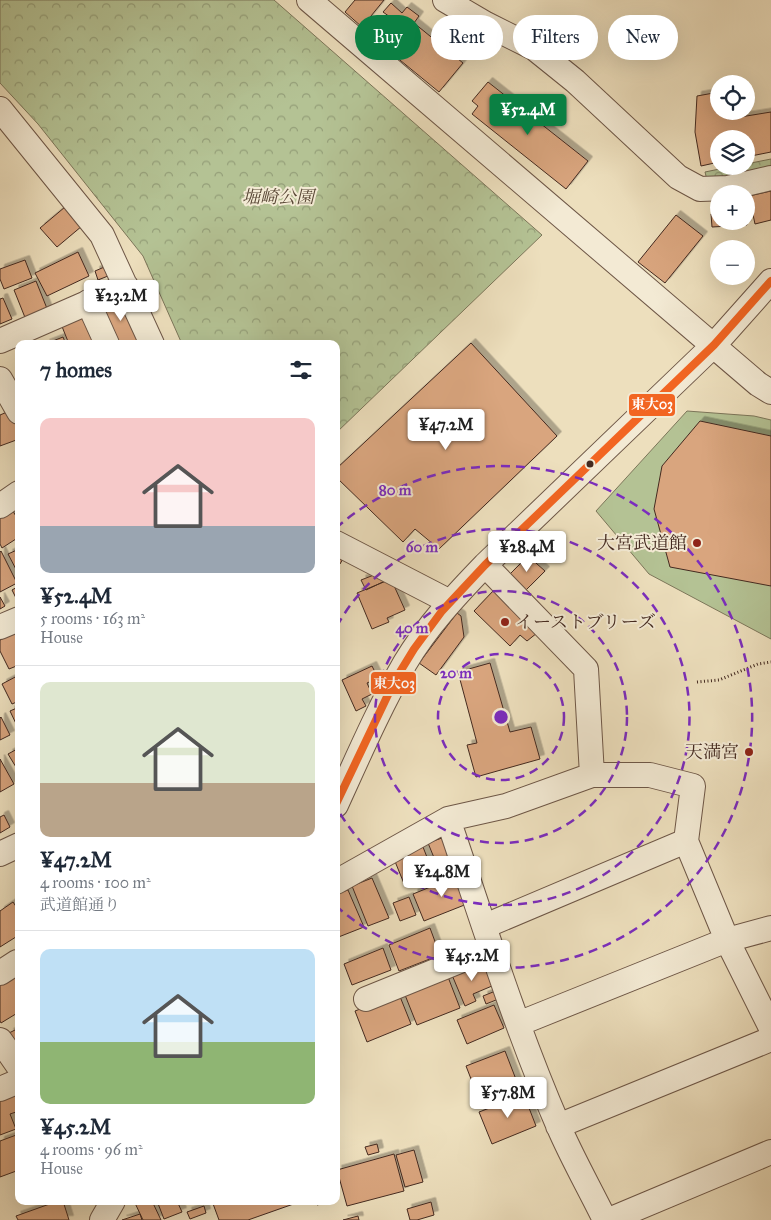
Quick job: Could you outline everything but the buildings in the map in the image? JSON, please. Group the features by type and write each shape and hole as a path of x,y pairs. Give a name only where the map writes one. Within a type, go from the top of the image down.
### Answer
{"street":[{"path":"309,0 714,344 758,384 771,392"},
{"path":"445,0 486,24 534,48 575,80 678,177 700,188 728,188 771,178"},
{"path":"0,109 102,235 150,340"},
{"path":"340,796 388,694 406,662 429,628 450,602 485,565 714,344 771,281"},
{"path":"0,341 126,286"},
{"path":"88,302 105,340"},
{"path":"0,379 15,405"},
{"path":"0,506 15,496"},
{"path":"340,545 450,602"},
{"path":"485,565 586,669 592,775"},
{"path":"0,627 15,620"},
{"path":"340,880 448,819 506,806 592,775 650,775 693,786 686,841 727,940 771,1028"},
{"path":"448,819 502,984 558,1126 605,1220"},
{"path":"366,999 488,937 686,841"},
{"path":"0,854 15,847"},
{"path":"518,1024 727,940 771,928"},
{"path":"558,1126 771,1039"},
{"path":"0,1040 15,1061"},
{"path":"0,1089 15,1083"},
{"path":"609,1220 771,1152"},
{"path":"95,1205 103,1220"},
{"path":"103,1220 111,1205"}],"path":[{"path":"697,682 719,680 758,664 771,662"}],"green space":[{"name":"堀崎公園","path":"0,0 274,0 542,235 340,429 340,340 180,340 143,256 38,124 0,83"},
{"path":"771,159 771,172 708,184 705,172 710,171 710,175 755,175 755,162"},
{"name":"大宮武道館","path":"687,411 754,416 771,420 771,639 649,574 596,511"}],"transit line":[{"name":"東大03","path":"340,796 395,680 414,649 442,611 485,565 714,345 771,281"}],"place":[{"name":"大宮武道館","path":"697,543"},
{"name":"イーストブリーズ","path":"505,622"},
{"name":"天満宮","path":"749,752"}]}
